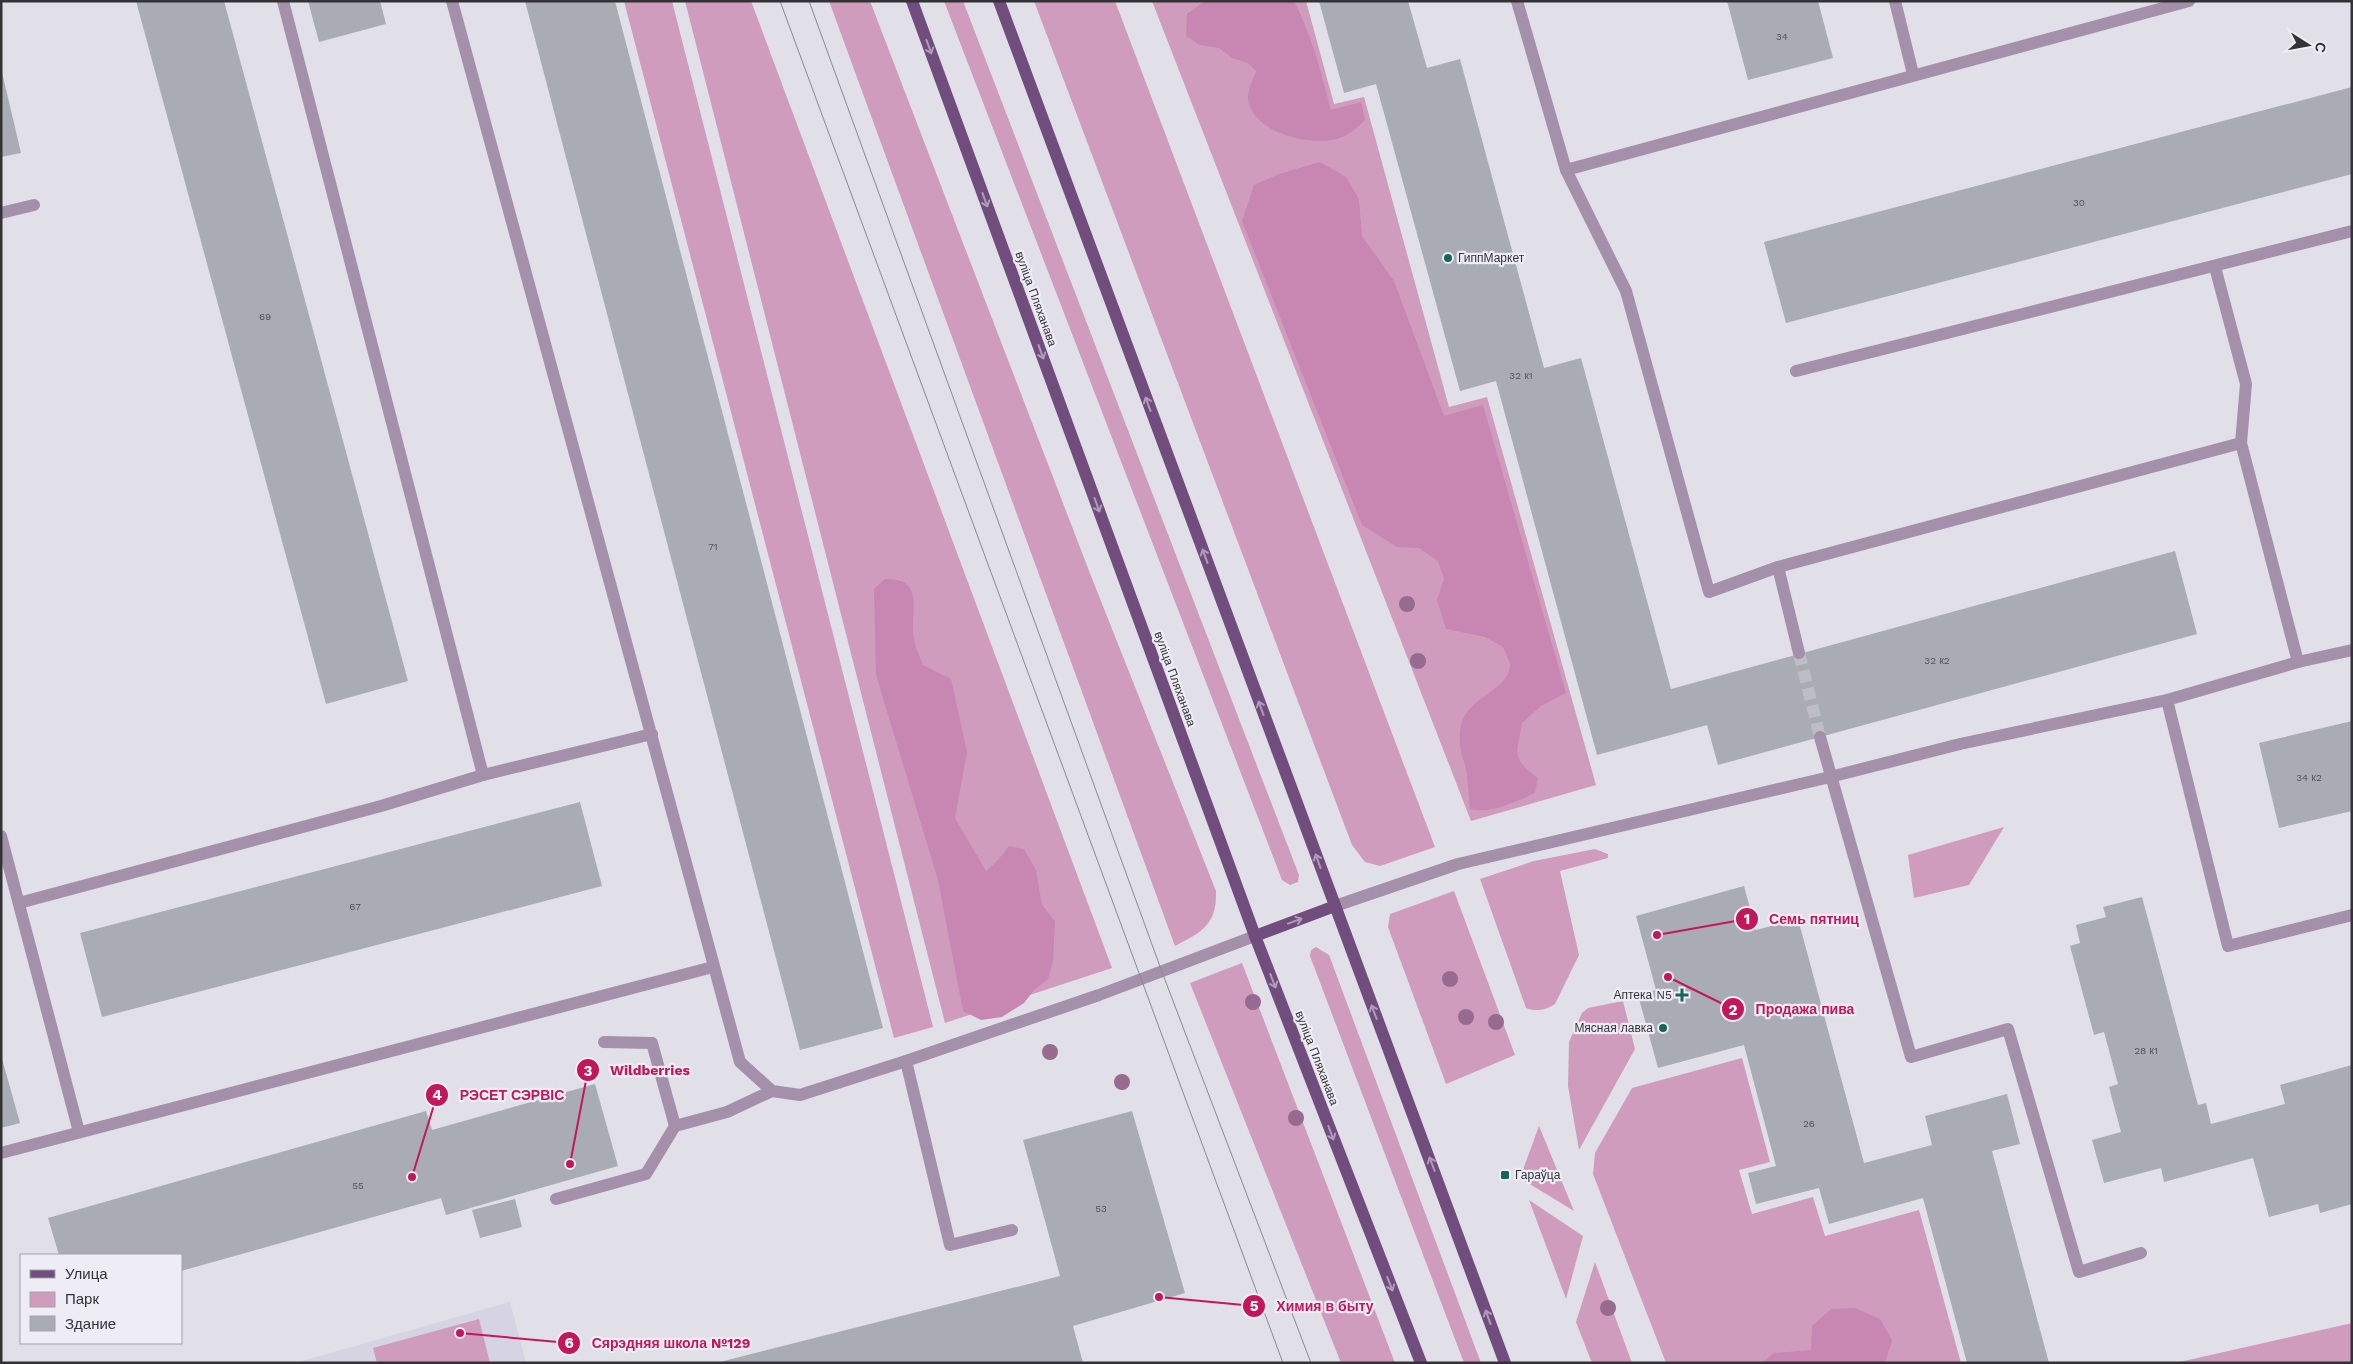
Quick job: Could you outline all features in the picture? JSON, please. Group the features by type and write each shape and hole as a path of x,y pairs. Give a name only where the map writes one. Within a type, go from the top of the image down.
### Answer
{"main road":[{"name":"вуліца Пляханава","path":"912,1 1255,936 1421,1363"},
{"path":"999,1 1505,1363"},
{"path":"1255,936 1335,906"}],"lane":[{"path":"283,1 483,775"},
{"path":"452,1 740,1062 772,1090 800,1095 906,1061 1141,980 1255,936"},
{"path":"1517,1 1566,170 1626,291 1709,592 1778,568 2241,443"},
{"path":"1895,1 1913,74"},
{"path":"1566,170 1913,74 2189,1"},
{"path":"1,213 34,205"},
{"path":"1796,371 2352,231"},
{"path":"2215,267 2246,384 2241,443 2298,662"},
{"path":"1778,568 1799,653"},
{"path":"1335,906 1458,864 1830,778 1960,744 2167,700 2298,662 2352,650"},
{"path":"2167,700 2228,946 2352,915"},
{"path":"19,903 381,806 483,775 652,734"},
{"path":"1820,737 1830,778 1911,1057 2008,1029 2079,1272 2141,1254"},
{"path":"1,836 78,1132"},
{"path":"1,1153 713,967"},
{"path":"604,1042 652,1043 675,1126"},
{"path":"906,1061 950,1245 1012,1230"},
{"path":"556,1199 646,1174 675,1126 727,1112 772,1090"}],"shaded area":[{"path":"1205,1 1294,1 1311,41 1331,110 1361,102 1365,120 1344,136 1325,141 1299,139 1274,130 1263,123 1254,114 1248,100 1256,71 1248,63 1232,58 1219,48 1200,45 1186,36 1187,14"},
{"path":"1320,162 1346,177 1359,199 1362,236 1394,281 1444,416 1483,405 1566,693 1541,706 1522,723 1517,748 1519,760 1538,778 1535,793 1495,809 1470,809 1467,774 1460,745 1460,733 1465,715 1503,681 1508,674 1510,665 1507,656 1503,647 1485,637 1446,629 1437,600 1444,579 1438,561 1419,548 1397,547 1362,525 1242,221 1254,185 1279,174"},
{"path":"885,579 898,580 907,584 911,591 914,608 914,639 923,665 951,679 967,752 955,818 986,871 1009,846 1024,849 1036,870 1042,905 1055,921 1053,961 1048,979 1034,990 1024,1003 1002,1017 981,1020 963,1011 938,880 876,675 874,589"},
{"path":"510,1302 526,1363 295,1363"},
{"path":"1855,1308 1880,1319 1892,1340 1885,1363 1761,1363 1774,1353 1811,1350 1812,1326 1831,1309"}],"green space":[{"path":"624,1 672,1 933,1027 894,1038"},
{"path":"685,1 751,1 1112,968 945,1023"},
{"path":"829,1 870,1 1091,576 1216,891 1216,903 1211,920 1200,931 1175,946"},
{"path":"944,1 963,1 1299,875 1298,882 1290,885 1282,880"},
{"path":"1034,1 1115,1 1435,847 1380,866 1365,862 1352,845"},
{"path":"1152,1 1306,1 1334,104 1364,97 1449,407 1487,397 1596,785 1471,821"},
{"path":"2004,827 1969,885 1914,898 1908,855"},
{"path":"1595,849 1608,854 1608,858 1560,871 1579,955 1555,1004 1541,1010 1526,1008 1480,879 1534,861"},
{"path":"1454,891 1515,1055 1446,1084 1388,927 1390,914"},
{"path":"1316,947 1329,955 1481,1363 1464,1363 1310,956 1311,950"},
{"path":"1242,963 1395,1363 1341,1363 1190,983"},
{"path":"1623,1001 1635,1049 1579,1150 1568,1086 1569,1042 1582,1013 1588,1008"},
{"path":"1742,1058 1770,1162 1739,1170 1752,1214 1813,1197 1825,1236 1919,1210 1961,1363 1666,1363 1593,1174 1595,1153 1632,1088"},
{"path":"1539,1126 1574,1211 1520,1178"},
{"path":"1529,1200 1583,1236 1566,1299"},
{"path":"1595,1262 1632,1363 1592,1363 1576,1322"},
{"path":"479,1319 490,1363 377,1363 373,1348"},
{"path":"2352,1323 2352,1363 2175,1363"}],"building":[{"path":"136,1 224,1 408,681 326,704"},
{"path":"308,1 380,1 386,24 319,42"},
{"path":"525,1 615,1 883,1028 800,1050"},
{"path":"1319,1 1408,1 1427,68 1460,59 1544,368 1581,358 1671,689 2175,551 2197,634 1718,765 1707,725 1597,755 1496,381 1460,391 1376,84 1344,93"},
{"path":"1727,1 1818,1 1833,58 1748,80"},
{"path":"1,68 21,153 1,157"},
{"path":"2352,87 2352,174 1786,323 1764,242"},
{"path":"2352,721 2352,811 2279,828 2259,743"},
{"path":"580,802 602,886 102,1017 80,933"},
{"path":"1744,886 1756,930 1798,919 1864,1163 1932,1145 1925,1116 2007,1094 2020,1144 1992,1151 2049,1363 1967,1363 1923,1198 1829,1224 1819,1188 1756,1204 1748,1173 1776,1166 1744,1045 1658,1068 1638,995 1656,990 1636,916"},
{"path":"2142,897 2198,1105 2206,1103 2211,1124 2285,1104 2280,1085 2352,1065 2352,1204 2320,1213 2318,1204 2269,1217 2253,1158 2164,1182 2161,1168 2104,1183 2092,1140 2121,1132 2109,1087 2118,1084 2104,1032 2094,1035 2070,946 2080,943 2076,925 2106,917 2103,907"},
{"path":"1,1055 20,1123 1,1128"},
{"path":"595,1084 618,1166 446,1215 441,1198 182,1271 182,1254 59,1254 48,1218 426,1111 432,1130"},
{"path":"1132,1111 1185,1293 1073,1326 1083,1363 716,1363 1060,1276 1023,1140"},
{"path":"515,1199 522,1227 480,1238 472,1210"}],"tunnel":[{"path":"1799,653 1820,737"}],"tram line":[{"path":"780,1 1283,1363"},
{"path":"809,1 1162,972 1311,1363"}],"place":[{"name":"ГиппМаркет","path":"1448,258"},
{"name":"Семь пятниц","path":"1657,935"},
{"name":"Продажа пива","path":"1668,977"},
{"name":"Аптека N5","path":"1682,995"},
{"name":"Мясная лавка","path":"1663,1028"},
{"name":"Wildberries","path":"570,1164"},
{"name":"Гараўца","path":"1505,1175"},
{"name":"РЭСЕТ СЭРВІС","path":"412,1177"},
{"name":"Химия в быту","path":"1159,1297"},
{"name":"Сярэдняя школа №129","path":"460,1333"}]}
